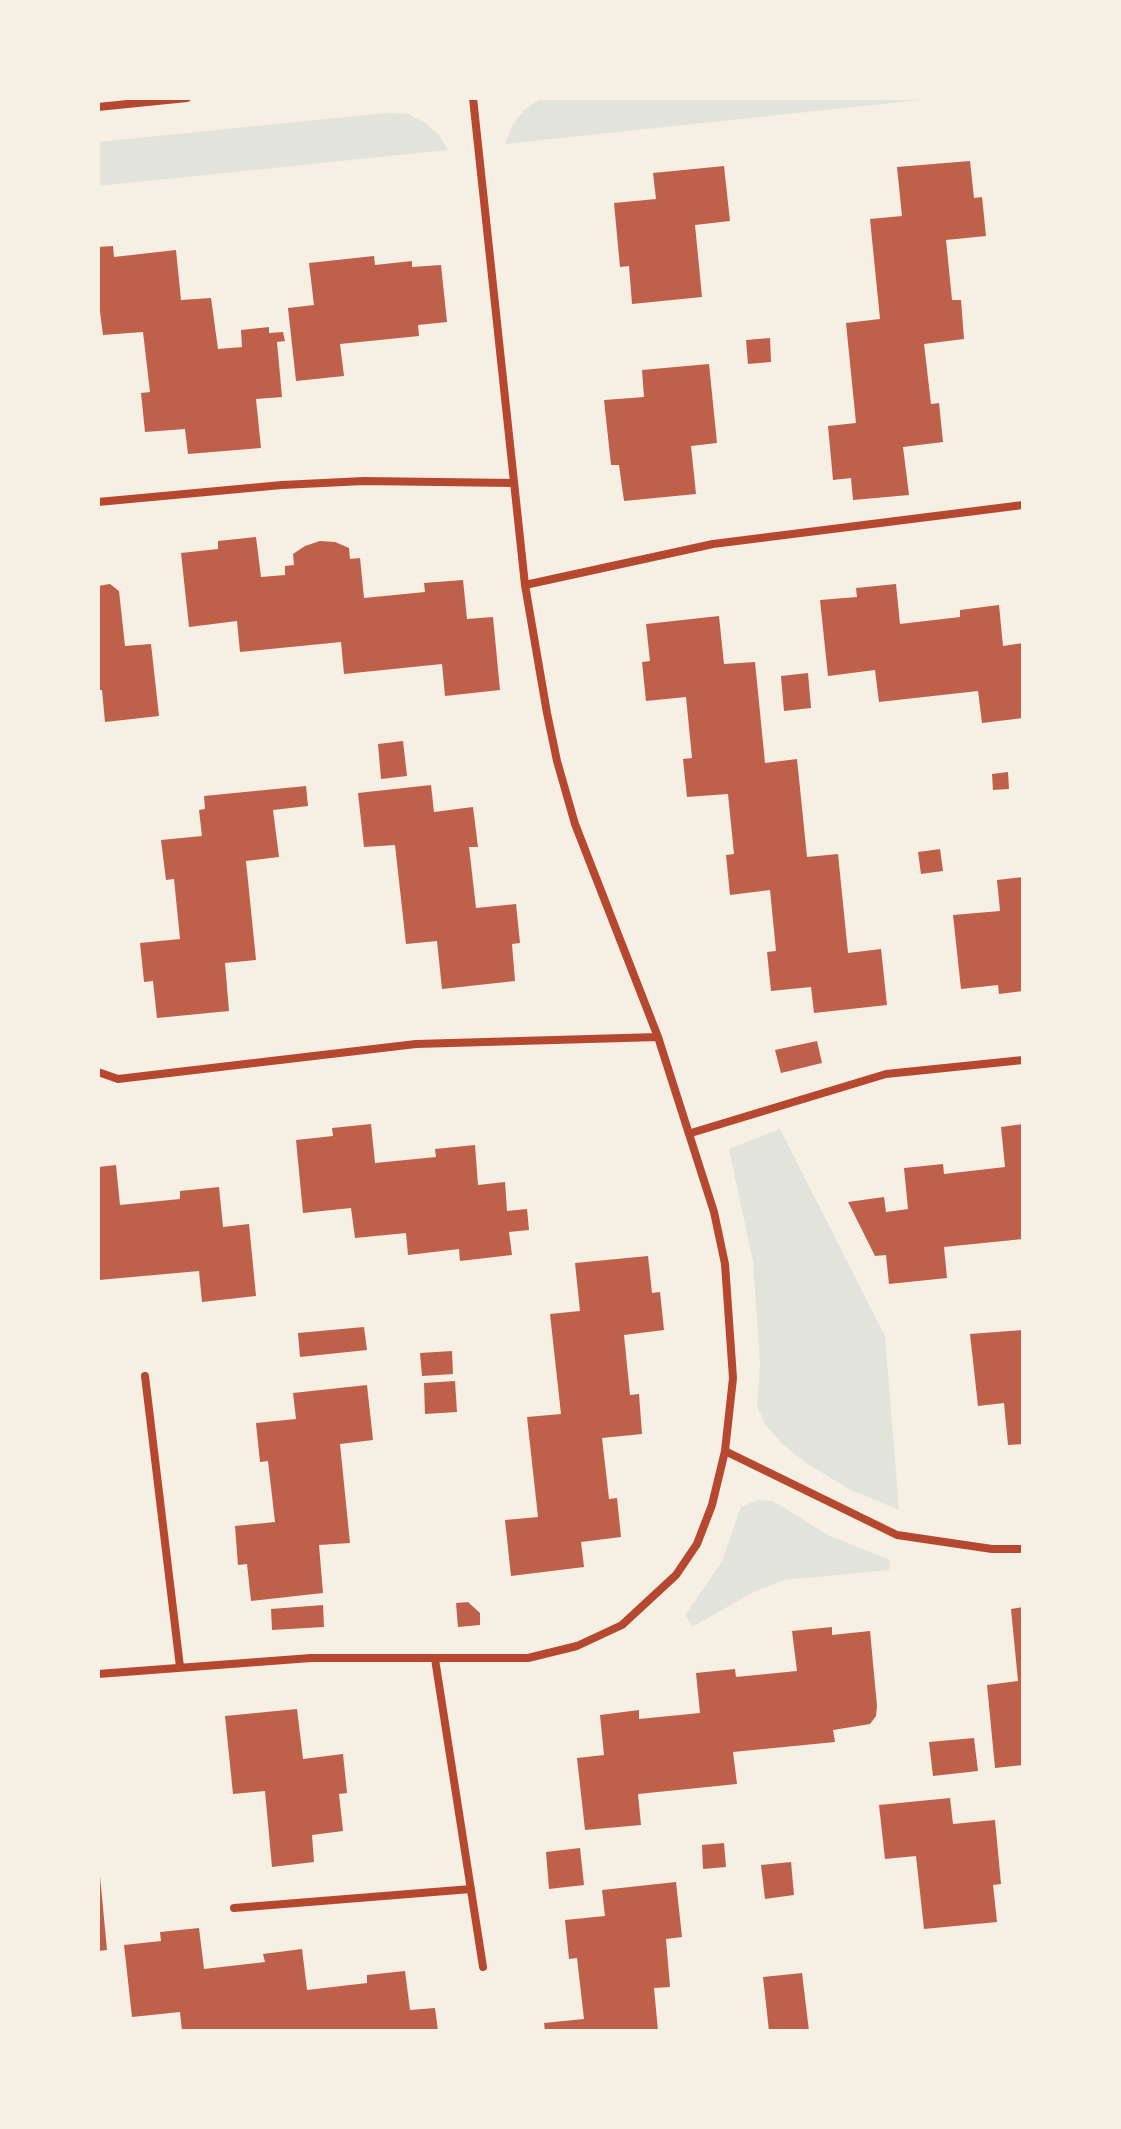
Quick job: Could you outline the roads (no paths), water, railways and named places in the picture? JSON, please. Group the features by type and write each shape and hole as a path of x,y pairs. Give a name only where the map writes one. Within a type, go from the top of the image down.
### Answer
{"street":[{"path":"98,107 187,98"},
{"path":"98,1674 311,1658 528,1658 577,1646 622,1625 676,1575 697,1544 712,1505 725,1451 733,1378 725,1264 714,1212 658,1037 575,824 557,761 525,585 473,98"},
{"path":"98,502 282,485 364,481 514,483"},
{"path":"525,585 713,544 1023,505"},
{"path":"98,1072 118,1079 416,1044 658,1037"},
{"path":"691,1133 886,1074 1023,1060"},
{"path":"145,1376 180,1667"},
{"path":"725,1451 897,1535 992,1549 1023,1549"},
{"path":"435,1659 483,1967"},
{"path":"234,1908 471,1889"}]}
